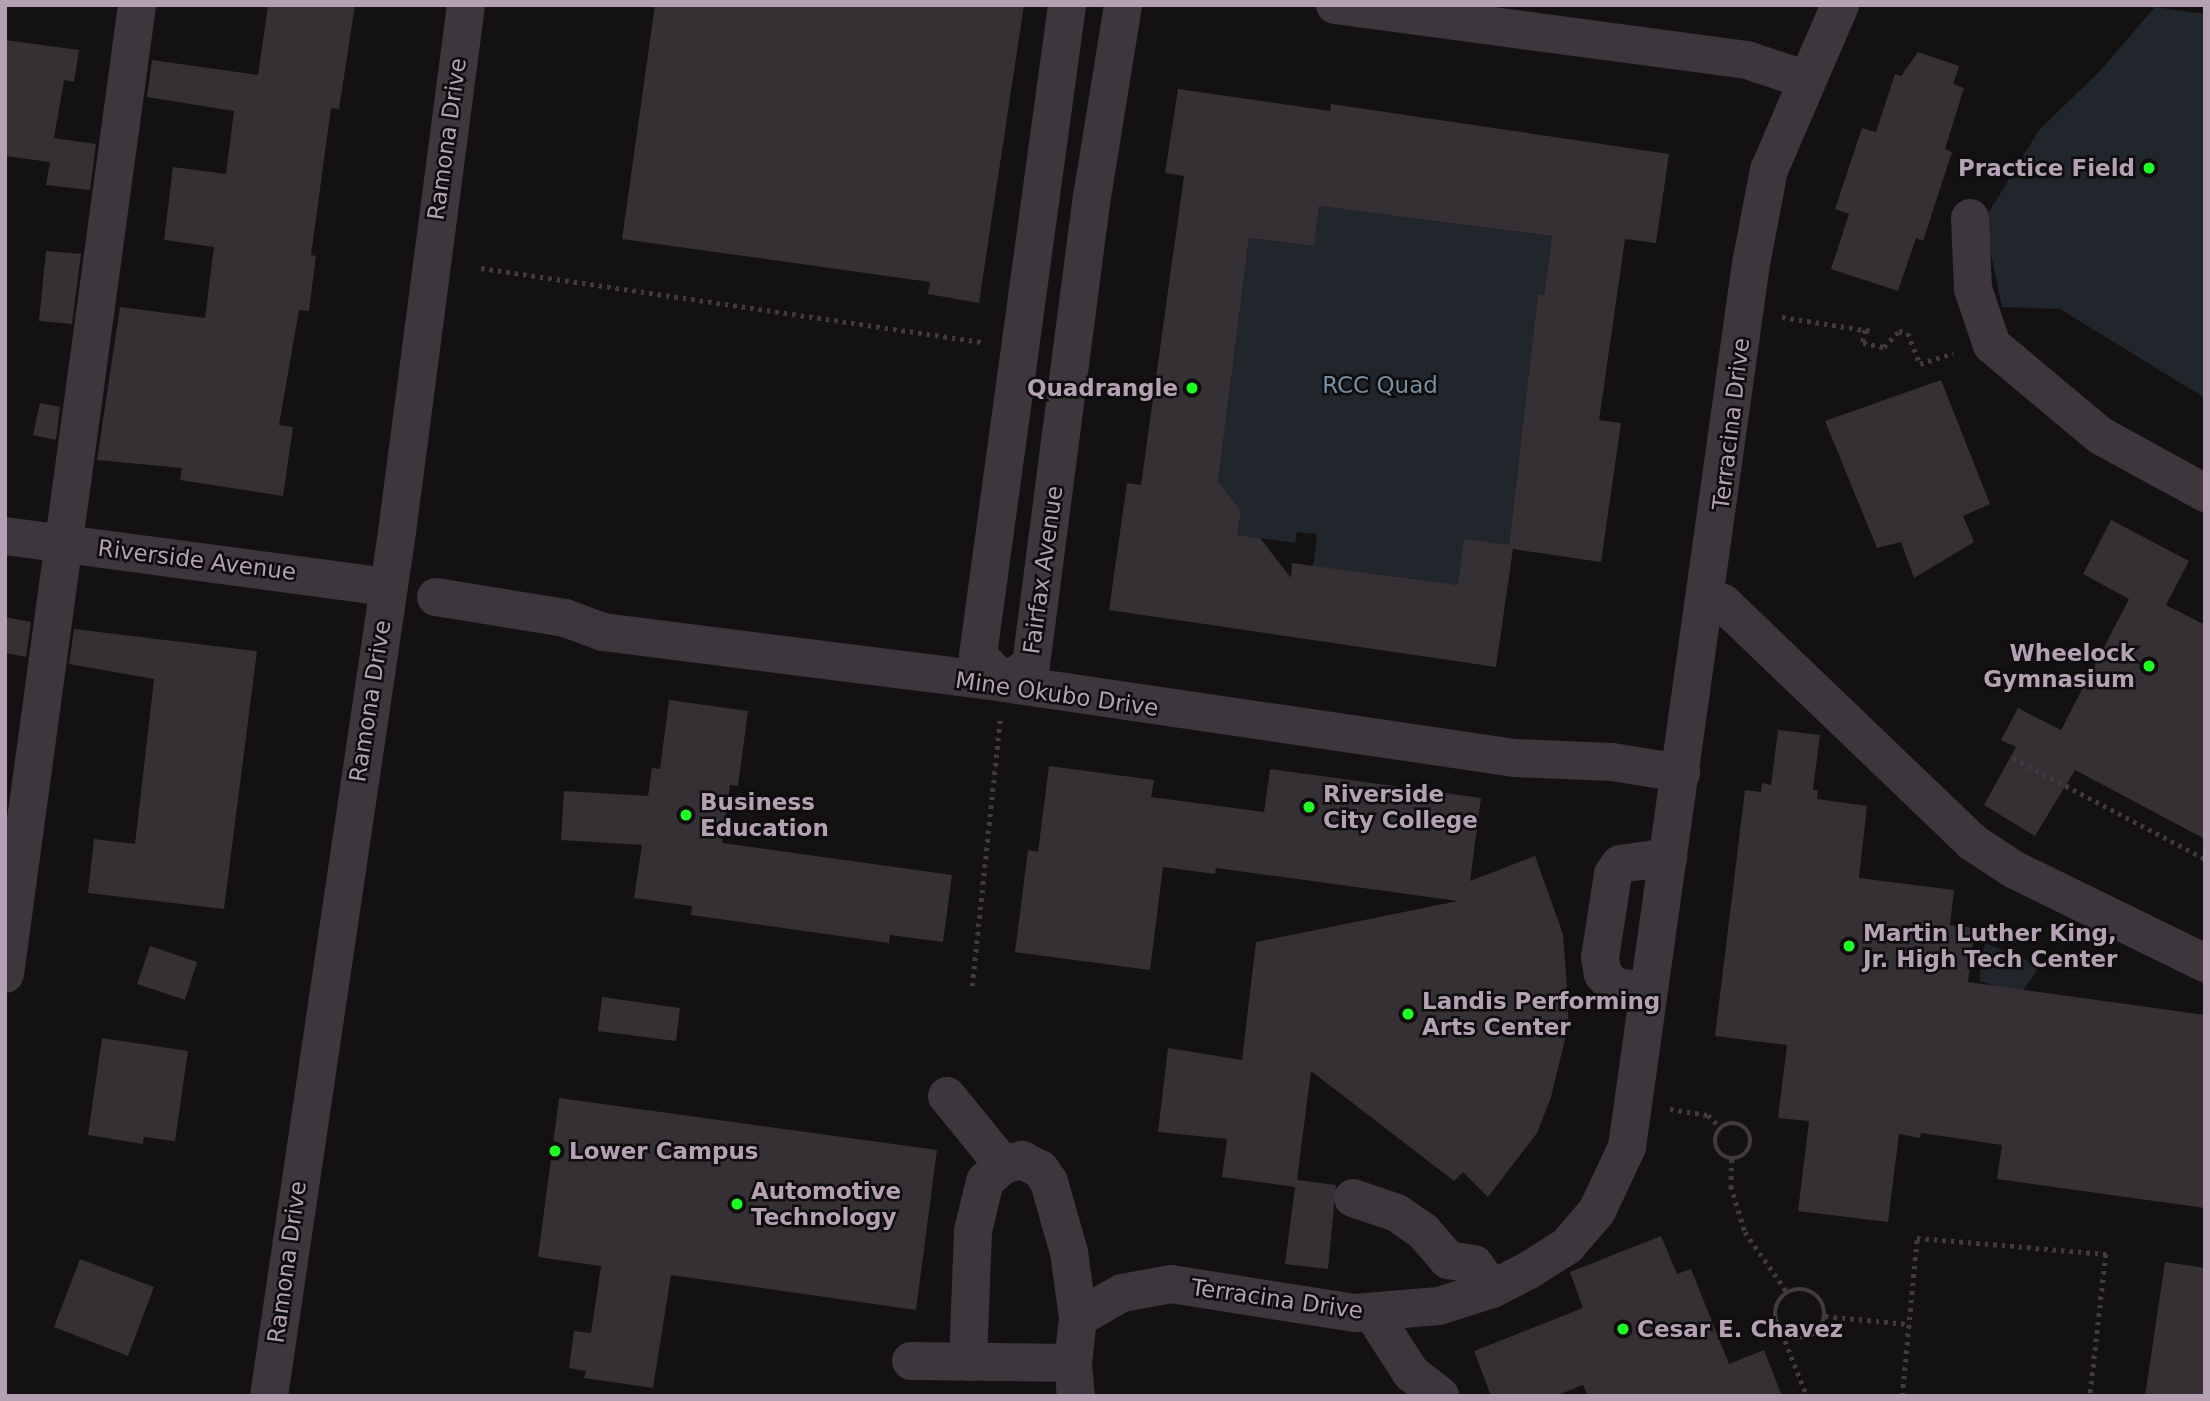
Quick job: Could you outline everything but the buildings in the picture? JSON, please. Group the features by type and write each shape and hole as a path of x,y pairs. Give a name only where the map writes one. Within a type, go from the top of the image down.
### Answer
{"street":[{"path":"5,974 137,5"},
{"name":"Ramona Drive","path":"269,1396 388,587 466,5"},
{"name":"Fairfax Avenue","path":"1067,5 978,655 1004,683 1031,665 1095,179 1123,5"},
{"path":"1335,5 1747,60 1804,79"},
{"name":"Terracina Drive","path":"1078,1318 1122,1293 1171,1284 1373,1314 1439,1306 1492,1289 1567,1246 1597,1211 1619,1171 1627,1147 1647,991 1669,857 1766,184 1804,79 1840,5"},
{"path":"1046,170 1095,179"},
{"path":"1970,218 1973,289 1992,345 2101,436 2205,493"},
{"path":"1020,348 1073,344"},
{"name":"Riverside Avenue","path":"5,536 388,587"},
{"name":"Mine Okubo Drive","path":"436,597 549,616 603,632 1004,683 1324,733 1515,758 1612,762 1681,773"},
{"path":"1706,601 1723,603 1972,842 2013,869 2205,963"},
{"path":"1647,991 1615,987 1603,974 1600,958 1613,874 1620,864 1669,857"},
{"path":"947,1096 1003,1164"},
{"path":"911,1362 968,1362 1075,1379 1078,1318 1069,1252 1049,1182 1040,1168 1022,1160 1003,1164 985,1181 973,1231 968,1362"},
{"path":"1353,1198 1397,1213 1423,1231 1447,1260 1474,1264 1492,1289"},
{"path":"1439,1306 1435,1279 1447,1260"},
{"path":"1373,1314 1411,1373 1440,1396"}],"path":[{"path":"481,268 1020,348"},
{"path":"1774,315 1868,331 1863,343 1884,347 1899,331 1908,333 1920,364 1947,354"},
{"path":"972,986 1004,683"},
{"path":"2014,758 2205,859"},
{"path":"1670,1109 1708,1115 1721,1128"},
{"path":"1738,1124 1750,1136 1747,1153 1732,1159 1721,1155 1715,1144 1721,1128 1738,1124"},
{"path":"1732,1159 1731,1186 1745,1232 1787,1292"},
{"path":"1902,1396 1917,1238 2106,1254 2090,1396"},
{"path":"1781,1332 1805,1339 1819,1331 1825,1316 1815,1293 1799,1289 1787,1292 1775,1308 1781,1332 1807,1396"},
{"path":"1825,1316 1907,1324"}],"green space":[{"path":"2155,7 2205,14 2205,398 2060,309 2002,307 1984,220 2039,130 2100,71"},
{"name":"RCC Quad","path":"1319,206 1552,236 1544,295 1538,295 1509,545 1458,585 1313,566 1317,534 1297,532 1295,543 1237,535 1241,511 1217,491 1249,238 1314,246"},
{"path":"1985,943 2040,966 2021,994 1979,981"}],"place":[{"name":"Practice Field","path":"2149,168"},
{"name":"Quadrangle","path":"1192,388"},
{"name":"Wheelock Gymnasium","path":"2149,666"},
{"name":"Riverside City College","path":"1309,807"},
{"name":"Business Education","path":"686,815"},
{"name":"Martin Luther King, Jr. High Tech Center","path":"1849,946"},
{"name":"Landis Performing Arts Center","path":"1408,1014"},
{"name":"Lower Campus","path":"555,1151"},
{"name":"Automotive Technology","path":"737,1204"},
{"name":"Cesar E. Chavez","path":"1623,1329"}]}
